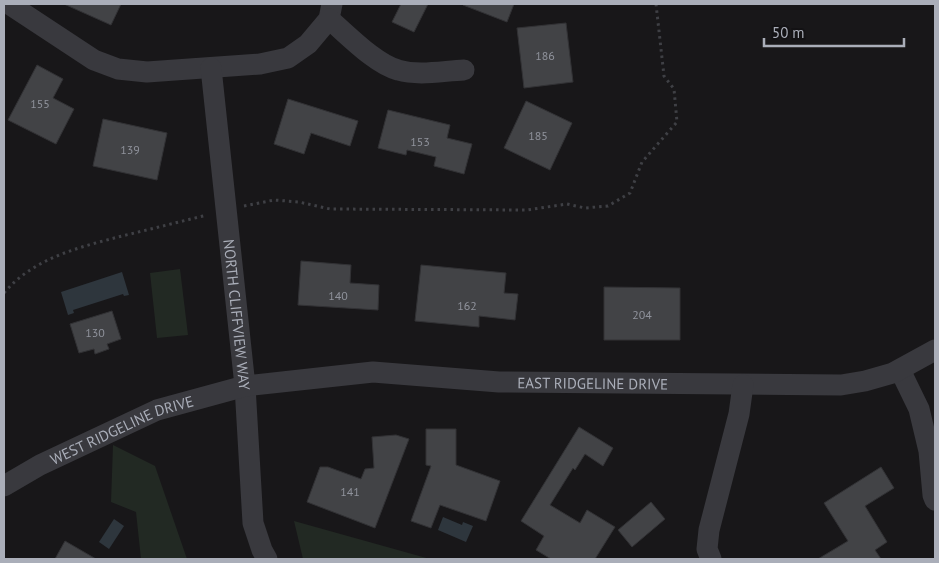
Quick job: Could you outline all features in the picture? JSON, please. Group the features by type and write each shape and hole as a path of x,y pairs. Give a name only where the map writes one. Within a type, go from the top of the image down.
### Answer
{"street":[{"path":"9,4 94,60 118,69 147,72 211,68 260,64 288,58 308,44 331,11 382,63 397,70 419,73 464,70"},
{"name":"NORTH CLIFFVIEW WAY","path":"211,68 245,386 254,523 262,550 267,559"},
{"name":"EAST RIDGELINE DRIVE","path":"245,386 373,372 500,382 842,385 865,381 900,370 935,350"},
{"path":"900,370 918,409 929,451 932,495 935,500"},
{"path":"710,559 707,549 709,530 739,414 743,385"},
{"name":"WEST RIDGELINE DRIVE","path":"4,486 40,465 157,410 245,386"}],"path":[{"path":"238,208 274,200 299,202 330,209 527,210 567,204 585,208 608,206 630,193 642,162 677,122 674,89 664,76 656,4"},
{"path":"4,293 13,282 41,263 76,248 208,214"}],"shaded area":[{"path":"180,269 188,335 157,338 150,273"},
{"path":"122,272 129,295 124,296 123,294 73,310 74,313 68,315 61,292"},
{"path":"113,445 155,466 187,559 141,559 136,512 111,502"},
{"path":"443,517 462,525 463,522 473,526 466,542 438,530"},
{"path":"114,519 124,526 109,549 99,542"},
{"path":"294,521 430,559 303,559"}],"building":[{"path":"64,4 121,4 111,25"},
{"path":"401,4 428,4 414,32 392,22"},
{"path":"463,4 514,4 507,22"},
{"path":"566,23 573,82 524,88 517,28"},
{"path":"37,65 63,79 53,98 74,109 56,144 8,120"},
{"path":"288,99 358,121 350,146 311,133 304,154 274,144"},
{"path":"526,101 572,123 550,170 504,148"},
{"path":"388,110 450,125 447,138 472,144 464,174 434,166 436,157 407,150 406,155 378,148"},
{"path":"103,119 167,133 157,180 93,166"},
{"path":"301,261 351,265 350,283 379,285 378,310 298,305"},
{"path":"421,265 506,273 504,293 518,294 515,320 479,316 479,327 415,321"},
{"path":"604,287 680,288 680,340 604,340"},
{"path":"112,311 121,339 107,344 109,349 95,354 94,349 79,353 70,324"},
{"path":"579,427 613,448 603,466 585,454 575,470 573,468 550,505 580,523 587,510 615,527 595,559 551,559 536,550 544,536 521,521"},
{"path":"426,429 456,429 456,465 500,481 486,521 440,505 431,528 411,521 431,466 426,465"},
{"path":"396,435 409,439 375,528 307,502 320,467 328,467 361,479 365,469 374,468 372,437"},
{"path":"881,467 894,488 865,506 887,542 875,550 881,559 818,559 848,541 824,503"},
{"path":"651,502 665,519 632,547 618,530"},
{"path":"65,541 96,559 55,559"}]}
